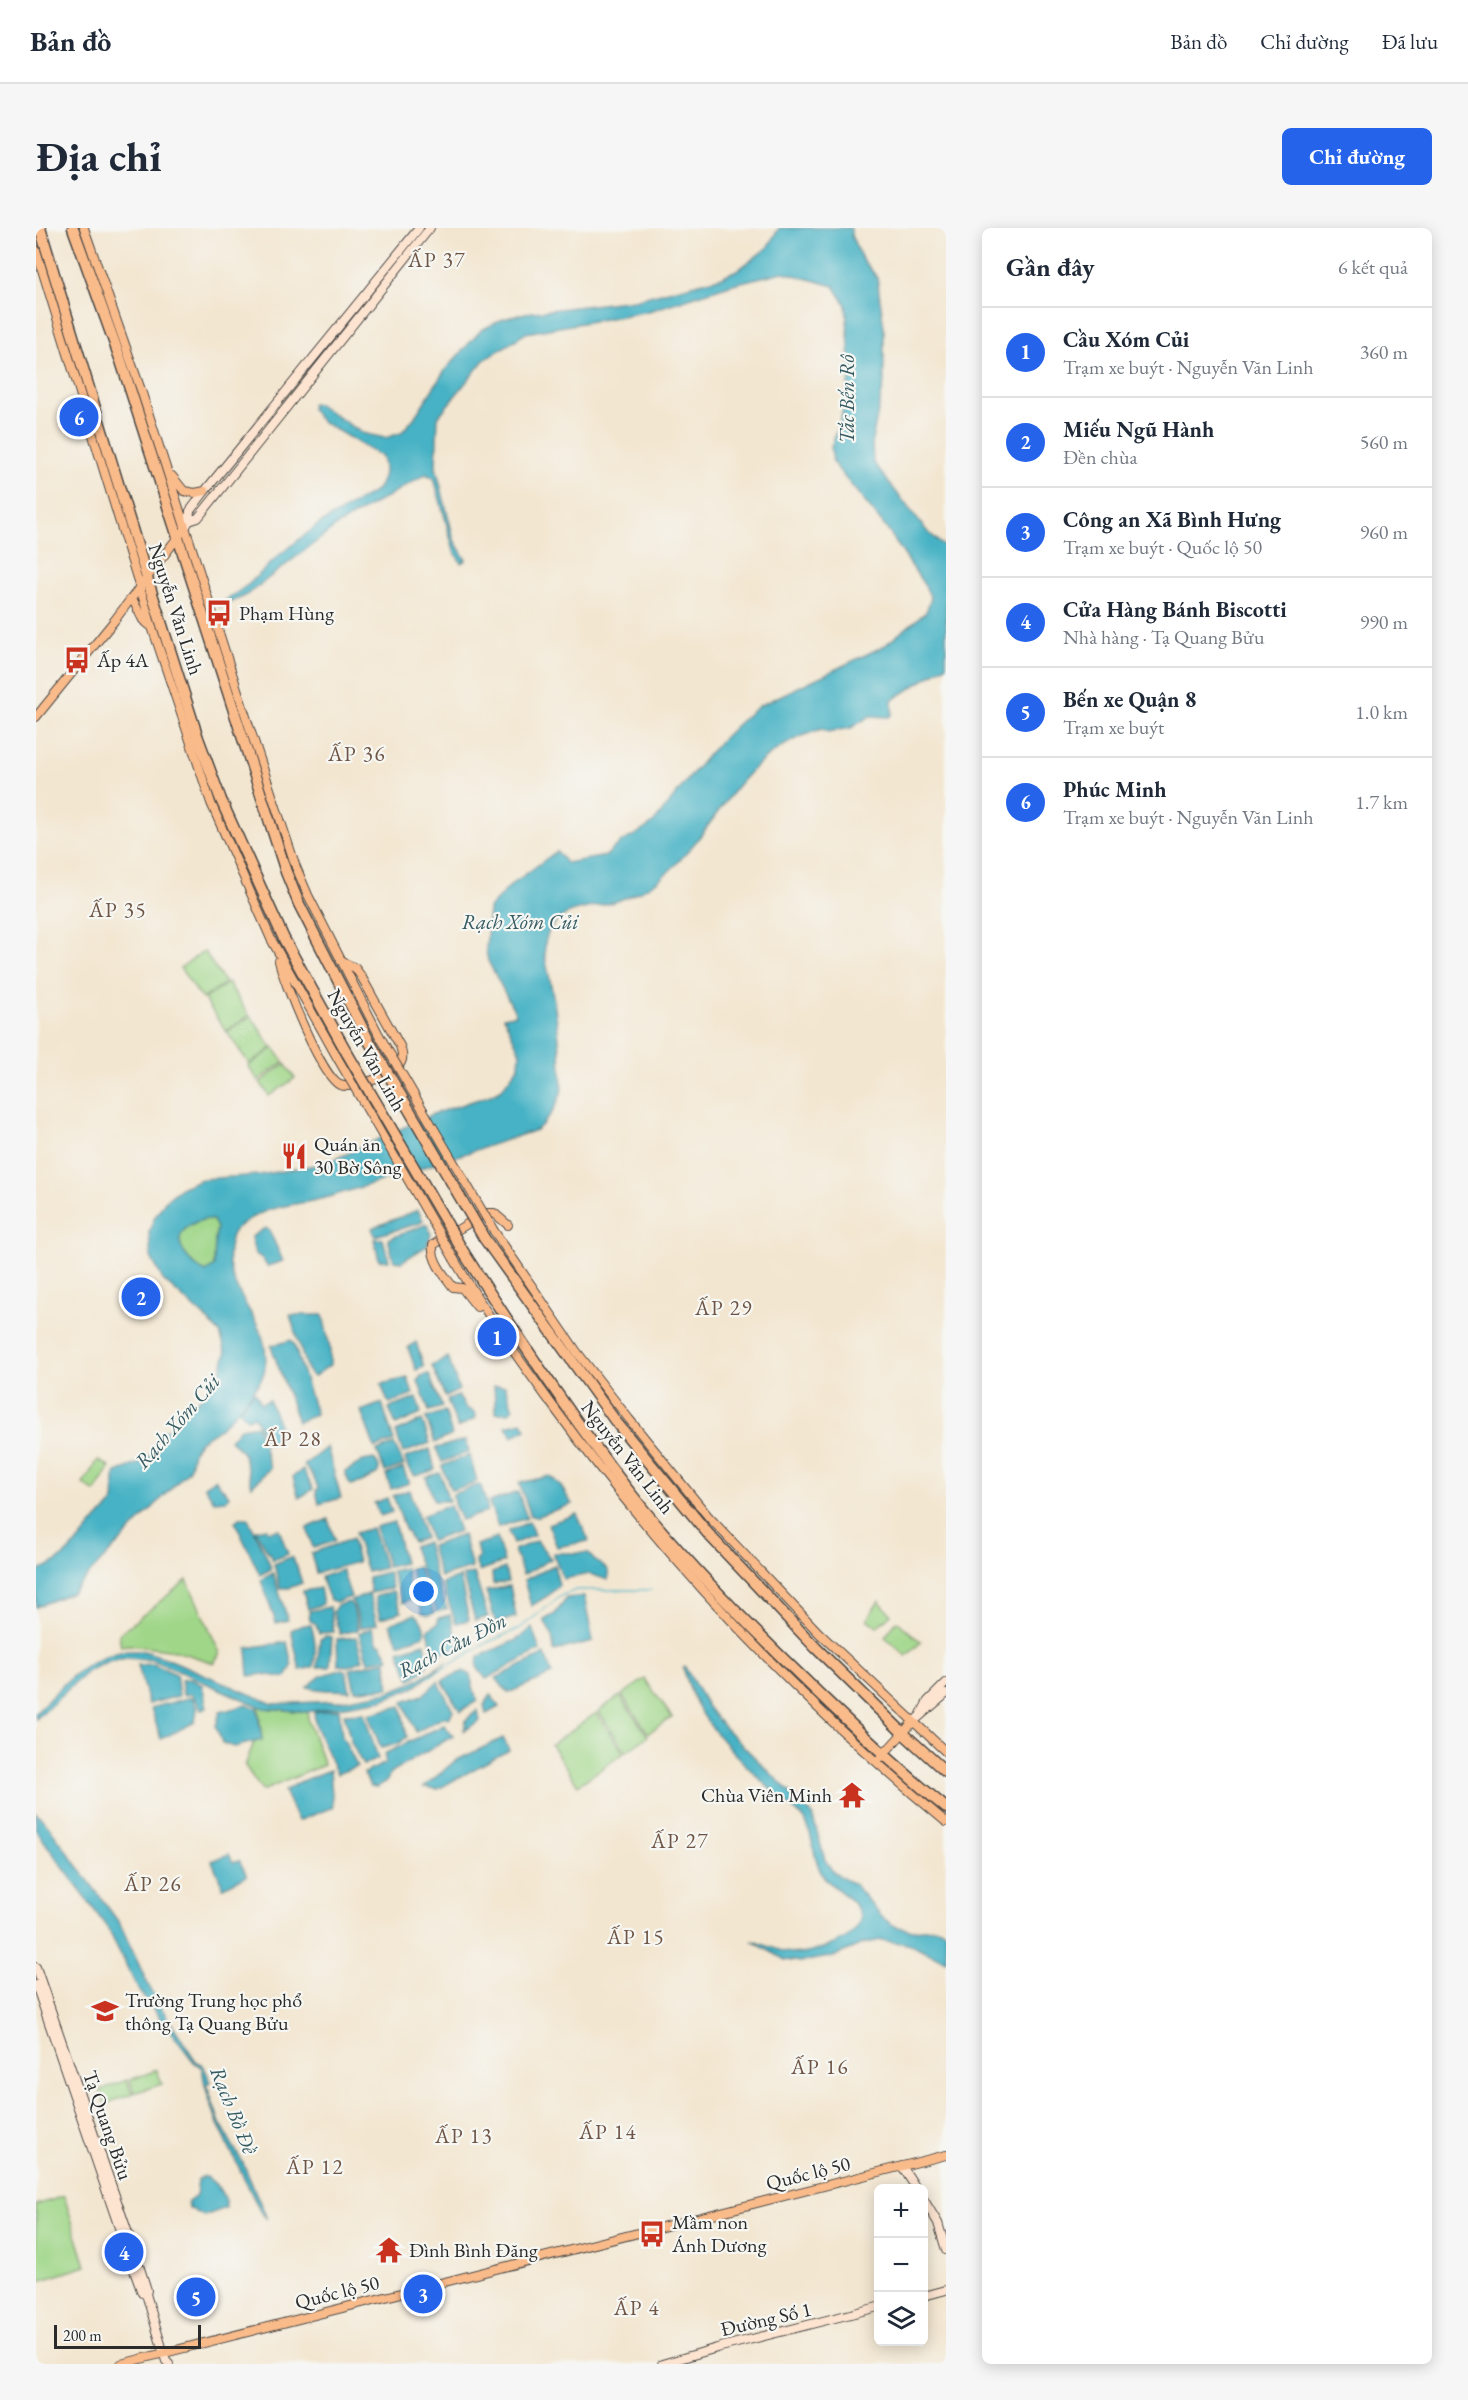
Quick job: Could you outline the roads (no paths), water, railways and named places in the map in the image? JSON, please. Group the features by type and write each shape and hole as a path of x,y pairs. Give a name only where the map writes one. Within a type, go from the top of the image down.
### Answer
{"highway":[{"name":"Nguyễn Văn Linh","path":"40,228 144,583 198,738 221,800 284,939 342,1056 459,1256 592,1443 645,1511 745,1622 881,1758 946,1808"},
{"name":"Nguyễn Văn Linh","path":"73,228 117,349 177,538 244,728 291,885 484,1238 616,1422 710,1536 808,1640 946,1772"}],"main road":[{"name":"Nguyễn Văn Linh","path":"84,228 187,524 244,728 296,867 341,961 374,1038 494,1231 584,1360 629,1419 708,1516 819,1634 946,1752"},
{"path":"36,717 144,583 187,524 190,511 205,491 419,228"},
{"path":"187,524 198,518 430,228"},
{"name":"Nguyễn Văn Linh","path":"36,250 144,583 152,627 211,802 243,880 278,952 342,1056"},
{"path":"164,463 177,485 184,491 195,493 205,491"},
{"path":"132,598 140,615 152,627"},
{"path":"278,952 290,993 305,1028 330,1076 340,1085 346,1086 372,1080 392,1071 400,1065 402,1056 400,1046 358,972 341,961"},
{"path":"492,1323 487,1322 462,1288 453,1287 434,1257 432,1249 435,1242 485,1213 494,1213 508,1225"},
{"name":"Nguyễn Văn Linh","path":"459,1256 492,1323 634,1512 735,1626 881,1758 946,1822"},
{"path":"921,1715 928,1701 946,1683"},
{"path":"881,1758 913,1722 946,1694"},
{"name":"Tạ Quang Bửu","path":"36,1967 138,2262 166,2361"},
{"name":"Tạ Quang Bửu","path":"36,1985 131,2264 142,2293 146,2294"},
{"name":"Quốc lộ 50","path":"121,2364 166,2361 946,2155"},
{"path":"902,2166 913,2184"},
{"path":"928,2207 938,2223 946,2250"},
{"path":"928,2295 946,2290"},
{"name":"Đường Số 1","path":"662,2364 874,2308"}],"water":[{"name":"Rạch Xóm Củi","path":"779,228 851,228 851,235 862,259 877,277 884,327 884,383 872,440 873,462 925,529 946,548 946,666 892,700 892,714 889,717 870,716 851,728 828,732 822,729 793,740 770,755 734,790 688,851 663,877 631,896 575,911 557,920 550,928 545,949 557,1025 562,1090 551,1113 536,1130 358,1188 318,1200 270,1210 259,1214 234,1230 229,1251 230,1270 236,1287 262,1335 266,1353 262,1378 227,1422 196,1446 188,1471 72,1592 36,1607 36,1572 57,1561 78,1542 113,1503 116,1472 145,1461 158,1447 163,1431 173,1427 186,1410 206,1393 221,1370 226,1353 220,1333 163,1280 151,1257 149,1233 153,1220 165,1201 182,1187 202,1179 260,1175 327,1163 433,1114 501,1090 519,1066 520,1053 504,1017 516,1014 488,961 486,950 489,908 512,884 557,851 566,863 606,856 617,845 648,827 716,746 744,718 759,706 884,646 926,612 931,598 887,529 833,463 831,447 840,422 851,374 846,305 834,286 783,272 733,284 649,311 526,333 484,360 438,417 436,467 454,540 466,560 461,563 454,551 434,478 426,474 338,525 245,596 220,607 219,605 249,584 278,556 319,524 376,491 381,483 384,475 382,457 321,421 311,409 312,404 318,404 362,433 385,438 401,433 414,418 445,370 481,330 503,319 525,313 634,300 719,278 739,269 767,248","holes":["205,1219 213,1220 217,1228 214,1266 206,1272 190,1260 180,1242 186,1228"]},
{"path":"418,1210 423,1220 420,1223 375,1236 372,1228"},
{"path":"427,1224 431,1234 427,1246 401,1262 394,1261 388,1239"},
{"path":"265,1228 269,1230 283,1261 267,1266 262,1258 255,1254 251,1237"},
{"path":"374,1239 383,1239 389,1261 379,1260"},
{"path":"290,1315 323,1315 330,1348 330,1365 313,1377 307,1370"},
{"path":"291,1340 316,1414 298,1422 271,1346"},
{"path":"416,1342 424,1367 416,1370 408,1348"},
{"path":"448,1357 459,1390 445,1397 432,1366"},
{"path":"429,1374 442,1407 429,1411 418,1381 421,1376"},
{"path":"408,1378 413,1395 390,1403 381,1384"},
{"path":"494,1386 505,1386 513,1409 509,1413 496,1413"},
{"path":"254,1392 261,1403 269,1400 279,1425 275,1429 277,1439 267,1444 256,1419 253,1416 248,1419 239,1410"},
{"path":"458,1396 466,1408 474,1412 476,1418 458,1428 447,1400"},
{"path":"417,1398 421,1414 396,1425 389,1408"},
{"path":"382,1403 394,1441 375,1448 361,1411"},
{"path":"445,1411 452,1435 435,1443 426,1418"},
{"path":"422,1420 430,1443 403,1453 396,1432"},
{"path":"522,1422 526,1429 512,1437 506,1426"},
{"path":"257,1425 270,1468 252,1486 243,1453 230,1440 240,1428"},
{"path":"466,1440 469,1452 442,1462 436,1448"},
{"path":"394,1444 404,1465 385,1472 377,1451"},
{"path":"327,1447 341,1498 319,1504 316,1491 318,1488 313,1476 304,1465"},
{"path":"430,1449 435,1470 415,1476 408,1468 405,1458"},
{"path":"469,1455 477,1480 473,1484 451,1490 442,1466"},
{"path":"374,1459 379,1467 378,1473 362,1482 350,1485 345,1472 363,1461"},
{"path":"403,1468 409,1483 391,1489 386,1475"},
{"path":"303,1469 313,1489 299,1498 293,1477"},
{"path":"440,1473 449,1501 434,1501 426,1477"},
{"path":"550,1476 560,1485 572,1504 536,1517 531,1516 519,1483"},
{"path":"215,1479 229,1496 226,1500 214,1501 204,1486"},
{"path":"481,1486 487,1506 486,1512 461,1520 454,1504 453,1494"},
{"path":"409,1490 425,1538 413,1542 405,1529 393,1496"},
{"path":"518,1492 527,1518 498,1527 489,1502"},
{"path":"387,1498 392,1512 380,1516 374,1503"},
{"path":"450,1505 459,1531 431,1541 422,1516"},
{"path":"577,1514 589,1541 557,1547 548,1524"},
{"path":"239,1518 248,1518 270,1564 271,1569 260,1575 235,1522"},
{"path":"328,1519 335,1541 313,1548 307,1528"},
{"path":"394,1522 404,1563 388,1567 375,1527"},
{"path":"529,1522 534,1535 513,1544 508,1531"},
{"path":"267,1528 268,1531 279,1529 288,1554 273,1560 255,1530"},
{"path":"372,1528 385,1568 367,1572 355,1533"},
{"path":"463,1535 472,1568 440,1577 431,1546"},
{"path":"497,1538 504,1562 479,1571 475,1561 479,1557 476,1545"},
{"path":"352,1539 358,1562 316,1573 311,1553"},
{"path":"537,1541 551,1559 523,1575 514,1550"},
{"path":"427,1542 435,1576 447,1609 437,1612 413,1547"},
{"path":"553,1553 589,1553 593,1559 608,1570 608,1580 590,1574 563,1579"},
{"path":"291,1557 296,1564 302,1583 289,1588 280,1588 274,1564"},
{"path":"554,1565 559,1585 549,1595 531,1606 524,1580"},
{"path":"418,1567 434,1613 429,1615 422,1613 410,1568"},
{"path":"406,1568 411,1599 403,1603 391,1571"},
{"path":"505,1568 508,1582 493,1584 492,1573"},
{"path":"342,1570 351,1597 336,1602 330,1600 321,1577"},
{"path":"388,1572 392,1588 371,1593 368,1577"},
{"path":"273,1573 288,1620 276,1623 261,1580"},
{"path":"474,1573 488,1617 475,1620 463,1576"},
{"path":"460,1577 469,1620 456,1623 442,1583"},
{"path":"510,1586 516,1617 496,1623 486,1591"},
{"path":"320,1588 323,1604 308,1609 303,1591"},
{"path":"393,1591 402,1612 380,1618 375,1597"},
{"path":"369,1594 377,1624 360,1628 351,1600"},
{"path":"584,1596 593,1641 554,1651 552,1636 544,1620 555,1614 567,1598"},
{"path":"349,1602 353,1607 358,1630 340,1634 333,1612 337,1605"},
{"path":"330,1607 334,1632 319,1633 315,1623 310,1621 309,1611"},
{"path":"415,1614 422,1623 424,1635 399,1644 390,1624"},
{"path":"450,1615 459,1647 434,1655 428,1630 438,1623 438,1618"},
{"path":"303,1625 311,1625 315,1651 313,1667 300,1670 291,1630"},
{"path":"372,1628 378,1644 381,1644 389,1658 368,1662 359,1633"},
{"path":"532,1628 540,1650 486,1679 477,1667 478,1657 516,1640"},
{"path":"326,1636 332,1637 330,1667 317,1667 320,1639"},
{"path":"356,1637 363,1660 349,1666 338,1665 337,1639"},
{"path":"287,1642 292,1666 286,1678 264,1674 249,1676 247,1648"},
{"path":"425,1643 427,1656 425,1669 410,1679 399,1651"},
{"path":"122,1651 144,1651 166,1658 273,1704 337,1701 389,1692 414,1682 447,1662 415,1687 382,1700 307,1712 263,1708 153,1660 126,1658 104,1663 88,1671 36,1719 36,1713 74,1675 95,1661"},
{"path":"545,1654 552,1674 508,1693 496,1678"},
{"path":"386,1661 389,1688 355,1690 350,1669"},
{"path":"153,1664 176,1674 179,1696 148,1704 138,1665"},
{"path":"685,1667 708,1707 724,1727 812,1814 825,1860 833,1872 854,1884 883,1918 895,1926 910,1930 937,1928 946,1931 946,1961 908,1944 881,1940 862,1944 835,1956 801,1962 785,1960 752,1941 789,1953 804,1953 827,1947 849,1936 856,1928 860,1920 858,1910 822,1874 804,1819 744,1764 706,1719 693,1698 683,1669"},
{"path":"343,1669 346,1671 350,1691 307,1687 321,1676"},
{"path":"464,1671 470,1675 477,1701 460,1711 442,1680"},
{"path":"191,1679 202,1685 207,1707 201,1709 192,1694 183,1695 181,1680"},
{"path":"438,1681 453,1710 449,1719 444,1717 416,1732 403,1702 423,1695"},
{"path":"491,1695 499,1707 486,1714 484,1705"},
{"path":"192,1697 197,1709 195,1722 161,1739 151,1708"},
{"path":"246,1705 257,1708 262,1740 234,1747 222,1743 216,1726 220,1712"},
{"path":"401,1706 407,1737 397,1744 381,1748 368,1714"},
{"path":"339,1709 342,1736 357,1766 337,1774 316,1728 314,1712"},
{"path":"478,1710 480,1721 464,1730 466,1720"},
{"path":"364,1713 378,1759 363,1765 351,1742 344,1714"},
{"path":"444,1725 453,1736 390,1773 387,1781 377,1787 370,1786 364,1773 386,1763 384,1754"},
{"path":"503,1738 509,1750 438,1789 424,1787 455,1761"},
{"path":"330,1770 333,1807 298,1821 284,1791 299,1782"},
{"path":"36,1813 48,1825 120,1924 154,1997 196,2061 203,2065 211,2082 207,2086 220,2123 243,2163 267,2219 260,2211 218,2124 205,2086 202,2068 194,2062 139,1991 108,1929 36,1830"},
{"path":"229,1854 233,1862 239,1860 247,1876 223,1887 212,1861"},
{"path":"205,2177 220,2189 226,2208 204,2216 189,2208 188,2202 196,2196 198,2179"}],"waterway":[{"name":"Rạch Cầu Đồn","path":"427,1678 488,1642 519,1629 561,1596 576,1590 651,1590"}],"place":[{"name":"Phúc Minh","path":"79,417"},
{"name":"Phạm Hùng","path":"219,613"},
{"name":"Ấp 4A","path":"77,660"},
{"name":"Quán ăn 30 Bờ Sông","path":"294,1156"},
{"name":"Miếu Ngũ Hành","path":"141,1297"},
{"name":"Cầu Xóm Củi","path":"497,1337"},
{"name":"Chùa Viên Minh","path":"852,1795"},
{"name":"Trường Trung học phổ thông Tạ Quang Bửu","path":"105,2011"},
{"name":"Mầm non Ánh Dương","path":"652,2234"},
{"name":"Đình Bình Đăng","path":"389,2250"},
{"name":"Cửa Hàng Bánh Biscotti","path":"124,2252"},
{"name":"Công an Xã Bình Hưng","path":"423,2294"},
{"name":"Bến xe Quận 8","path":"196,2297"}],"district":[{"name":"ẤP 37","path":"437,259"},
{"name":"ẤP 36","path":"357,753"},
{"name":"ẤP 35","path":"118,909"},
{"name":"ẤP 29","path":"724,1307"},
{"name":"ẤP 28","path":"293,1438"},
{"name":"ẤP 27","path":"680,1840"},
{"name":"ẤP 26","path":"153,1883"},
{"name":"ẤP 15","path":"636,1936"},
{"name":"ẤP 16","path":"820,2066"},
{"name":"ẤP 14","path":"608,2131"},
{"name":"ẤP 13","path":"464,2135"},
{"name":"ẤP 12","path":"315,2166"},
{"name":"ẤP 4","path":"637,2307"}],"water label":[{"name":"Tắc Bến Rô","path":"846,399"},
{"name":"Rạch Bồ Đề","path":"234,2110"}]}
